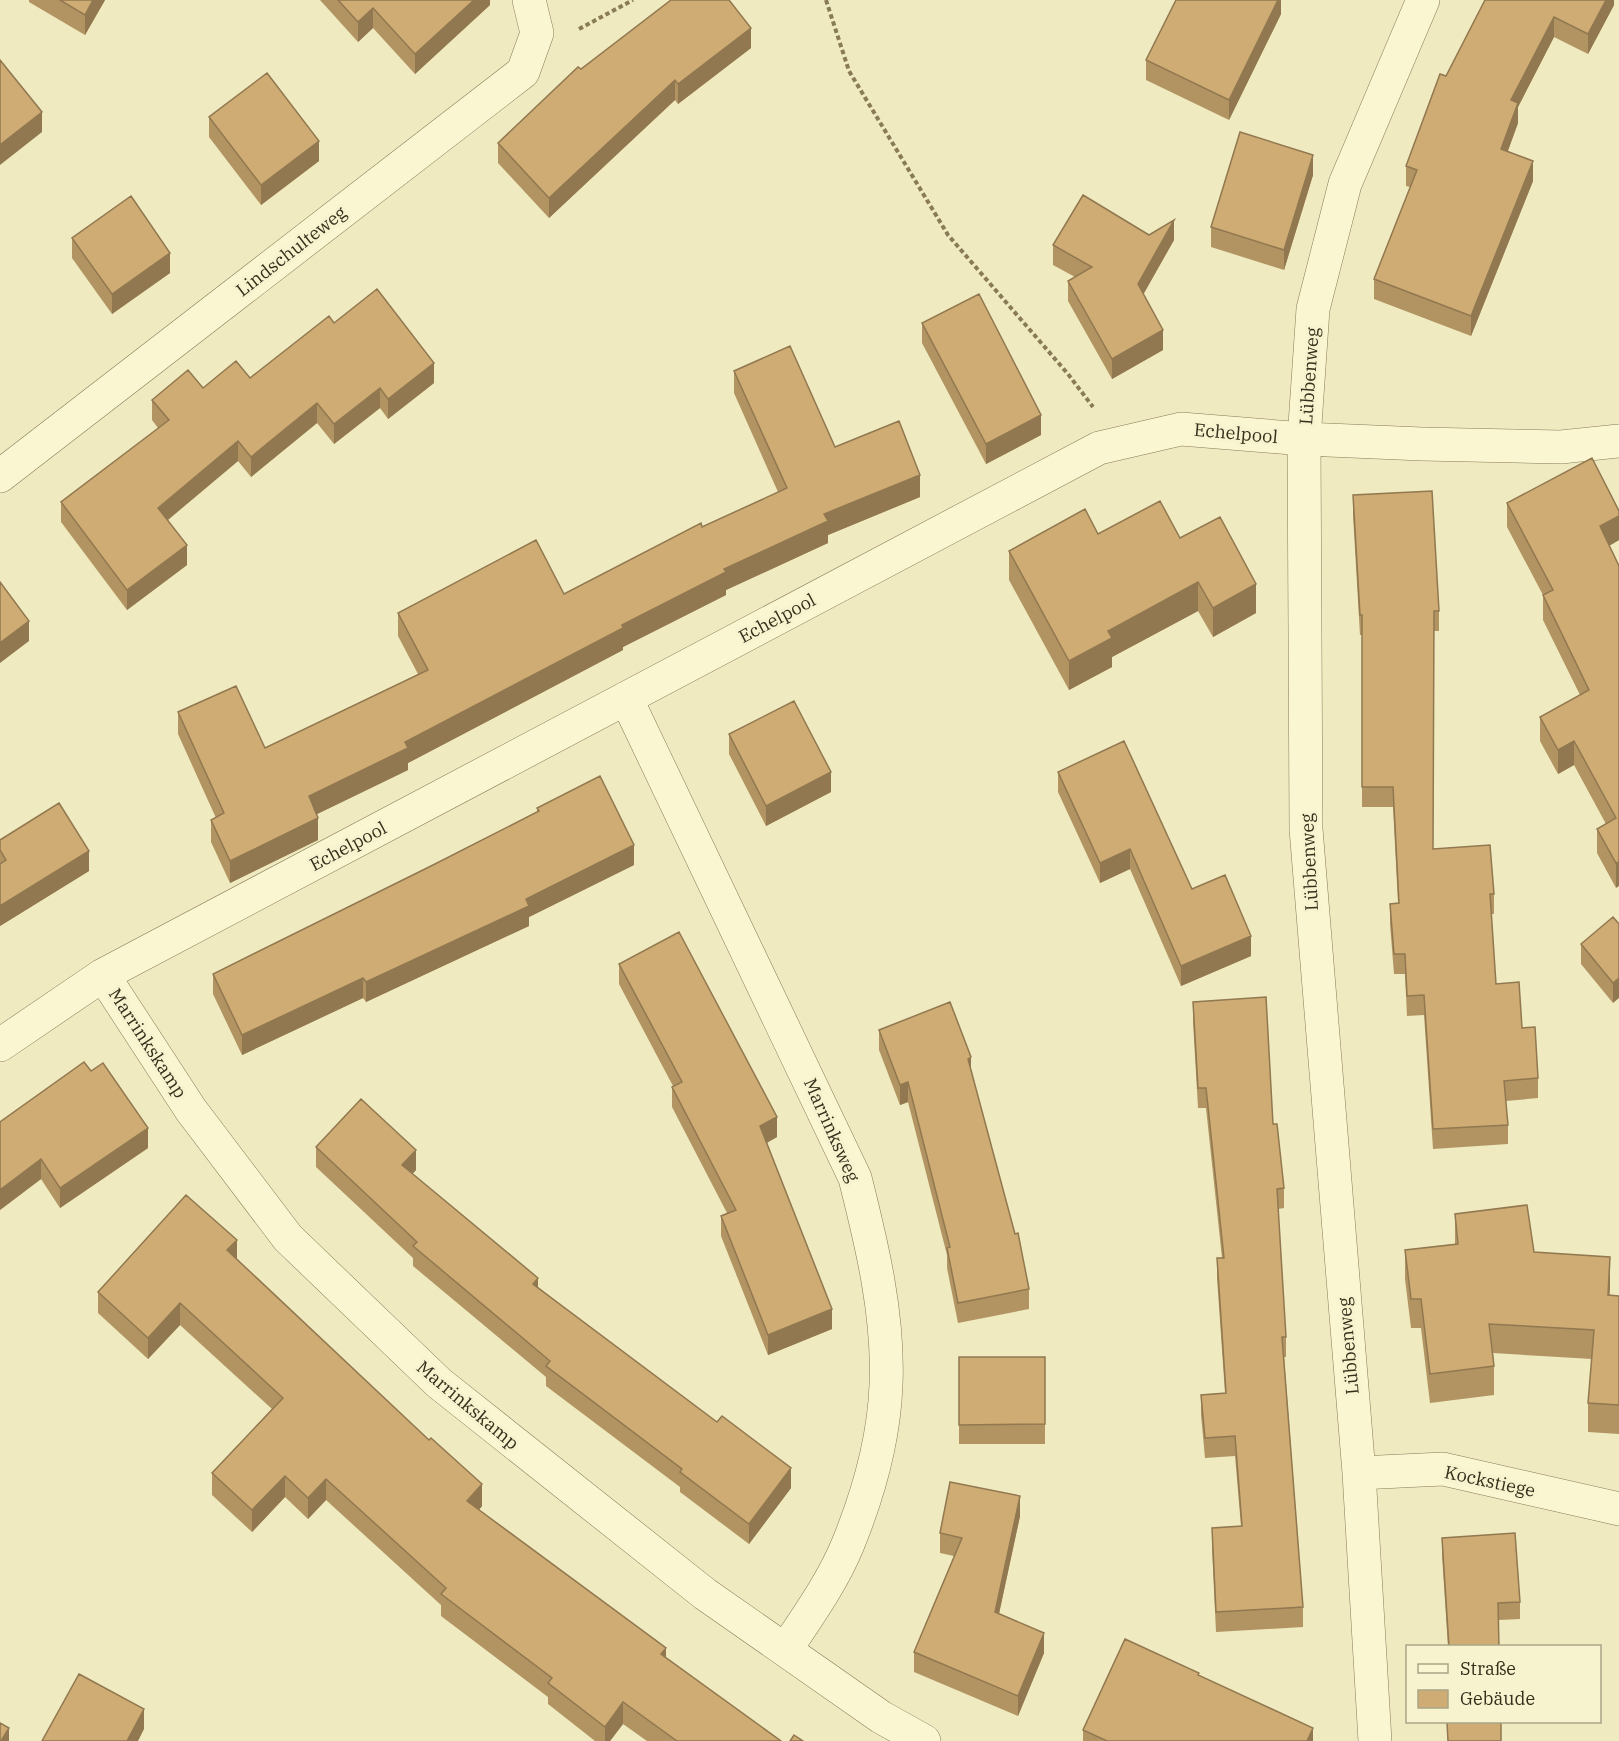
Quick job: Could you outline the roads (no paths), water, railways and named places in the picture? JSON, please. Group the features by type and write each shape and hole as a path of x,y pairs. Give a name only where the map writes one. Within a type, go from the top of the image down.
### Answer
{"street":[{"name":"Lindschulteweg","path":"0,476 523,72 537,33 529,0"},
{"name":"Lübbenweg","path":"1375,1741 1359,1473 1306,829 1304,439 1313,309 1345,184 1423,0"},
{"name":"Echelpool","path":"0,1046 104,975 1098,448 1181,429 1304,439 1561,447 1619,441"},
{"name":"Marrinksweg","path":"626,698 827,1114 855,1178 875,1256 886,1384 881,1438 848,1545 786,1650"},
{"name":"Marrinkskamp","path":"104,975 191,1110 288,1238 439,1383 705,1594 881,1717 924,1741"},
{"name":"Kockstiege","path":"1359,1473 1443,1469 1619,1509"}]}
